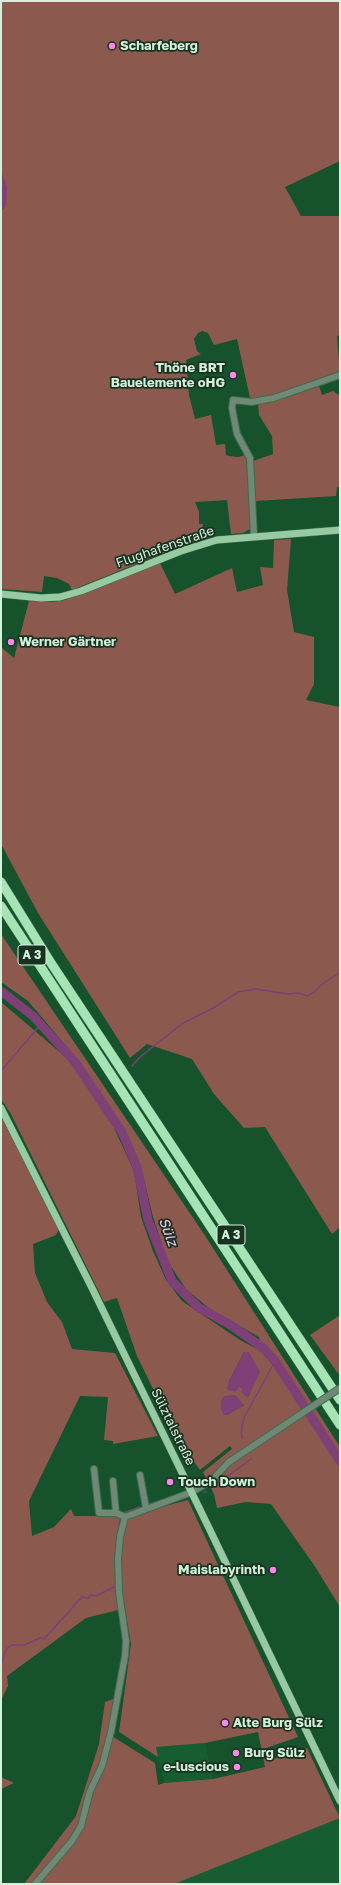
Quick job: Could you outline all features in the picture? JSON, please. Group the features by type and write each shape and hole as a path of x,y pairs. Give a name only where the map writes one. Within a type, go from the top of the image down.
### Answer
{"highway":[{"name":"A 3","path":"1,882 47,957 340,1400"},
{"name":"A 3","path":"1,906 340,1425"}],"main road":[{"name":"Flughafenstraße","path":"1,594 41,598 65,596 200,544 225,539 254,536 340,530"},
{"name":"Sülztalstraße","path":"1,1108 192,1492 340,1801"}],"street":[{"path":"254,536 250,458 237,434 232,408 233,400 252,402 274,398 340,375"},
{"path":"94,1468 99,1514 116,1513 124,1517 192,1492 211,1481 229,1462 340,1388"},
{"path":"140,1475 146,1508"},
{"path":"113,1481 116,1513"},
{"path":"35,1884 72,1841 81,1826 90,1791 102,1766 111,1732 126,1656 126,1641 119,1592 118,1559 124,1517"}],"shaded area":[{"path":"1,1 340,1 340,161 285,187 301,216 340,216 340,335 337,336 340,373 318,383 322,395 333,391 340,396 340,487 337,487 336,496 256,501 253,461 273,454 272,436 259,415 258,404 250,398 237,339 214,345 208,333 202,331 198,333 194,339 197,351 201,354 186,360 189,395 195,419 211,415 216,445 225,444 226,455 229,456 238,457 246,455 248,461 252,528 243,533 231,534 227,500 195,502 199,512 199,524 203,524 200,541 190,543 186,536 173,541 175,547 173,549 72,590 69,584 57,578 44,576 42,592 1,589"},
{"path":"1,170 7,188 6,205 4,209 1,209"},
{"path":"291,539 287,590 294,632 314,637 314,684 306,700 340,707 340,1227 332,1234 265,1127 244,1128 214,1094 192,1059 147,1044 130,1058 38,913 1,844 1,647 14,658 29,601 51,602 65,600 160,563 175,594 232,568 237,592 263,585 260,567 273,568 274,540"},
{"path":"1,934 204,1234 340,1447 340,1607 314,1565 271,1504 246,1502 217,1508 214,1494 203,1472 232,1449 230,1446 200,1470 179,1442 137,1356 117,1298 104,1302 11,1114 1,1099 1,1002 69,1060 114,1128 134,1171 141,1217 153,1251 166,1280 182,1301 240,1340 261,1351 259,1337 211,1310 186,1289 168,1262 153,1217 142,1171 133,1148 115,1116 78,1060 28,1001 1,982","holes":["244,1352 248,1352 242,1388 229,1381","225,1396 244,1405 227,1415 221,1409 221,1401"]},
{"path":"1,1116 59,1229 56,1235 33,1244 35,1273 47,1302 62,1322 72,1349 115,1353 158,1436 113,1444 113,1441 104,1440 108,1397 80,1396 29,1501 32,1536 54,1527 71,1509 74,1516 119,1516 122,1518 117,1594 118,1610 86,1618 7,1676 8,1686 1,1700"},
{"path":"340,1315 340,1376 310,1335"},
{"path":"244,1352 249,1352 260,1372 248,1398 242,1393 242,1388 239,1387 236,1392 227,1390 229,1381"},
{"path":"235,1395 244,1405 227,1415 224,1415 221,1409 221,1401 225,1396"},
{"path":"188,1500 298,1737 266,1748 270,1760 307,1748 340,1818 174,1884 24,1884 76,1816 99,1744 105,1702 116,1698 110,1735 155,1763 158,1785 164,1783 213,1779 265,1767 258,1732 205,1743 156,1747 158,1757 119,1732 131,1644 122,1590 121,1539 125,1523 135,1514"},
{"name":"Burg Sülz","path":"205,1743 213,1779 164,1783 156,1747"},
{"path":"1,1777 14,1783 1,1789"},
{"path":"340,1818 340,1884 174,1884 230,1861"}],"waterway":[{"path":"132,1066 140,1057 183,1023 215,1007 238,992 256,989 288,994 298,993 307,996 340,972"},
{"name":"Sülz","path":"1,991 33,1016 75,1062 122,1132 137,1167 148,1220 172,1281 198,1307 229,1324 262,1347 275,1361 340,1461"},
{"path":"1,1071 41,1024"},
{"name":"Sülz","path":"96,1094 101,1090"},
{"path":"242,1438 241,1433 244,1418 275,1361"},
{"path":"213,1487 251,1459"},
{"path":"150,1504 162,1500"},
{"path":"123,1513 140,1507"},
{"path":"115,1556 120,1518"},
{"path":"1,1666 6,1649 12,1645 25,1645 40,1638 44,1639 82,1597 88,1598 91,1595 96,1596 116,1586"}],"place":[{"name":"Scharfeberg","path":"112,46"},
{"name":"Thöne BRT Bauelemente oHG","path":"233,375"},
{"name":"Werner Gärtner","path":"11,642"},
{"name":"Touch Down","path":"170,1482"},
{"name":"Maislabyrinth","path":"273,1570"},
{"name":"Alte Burg Sülz","path":"225,1723"},
{"name":"Burg Sülz","path":"236,1753"},
{"name":"e-luscious","path":"237,1767"}]}
